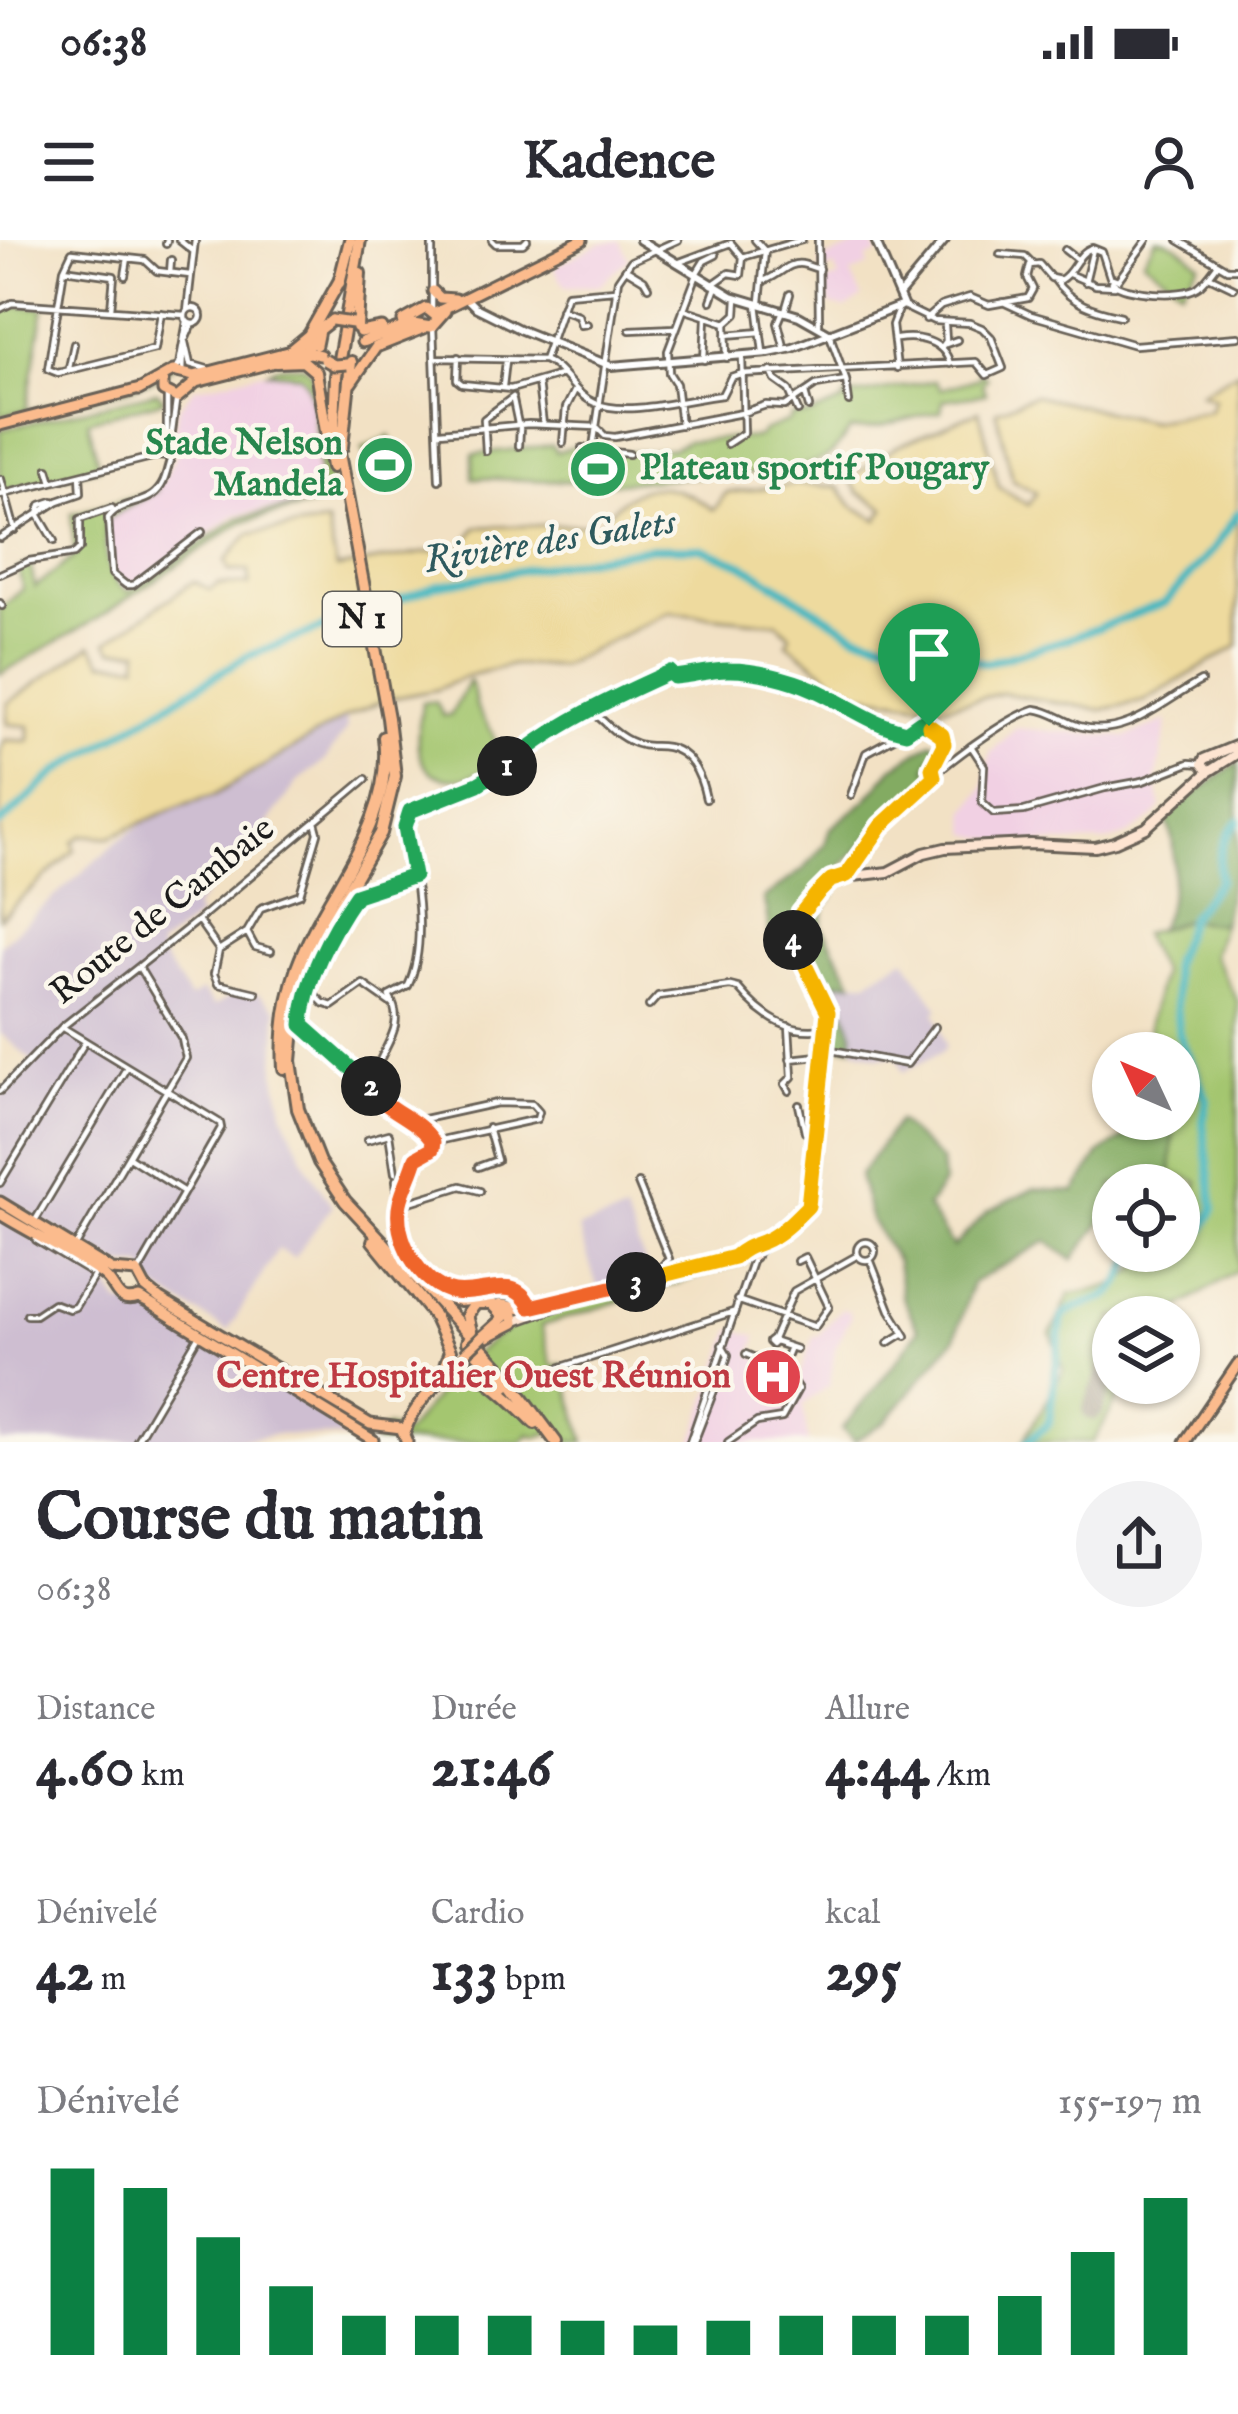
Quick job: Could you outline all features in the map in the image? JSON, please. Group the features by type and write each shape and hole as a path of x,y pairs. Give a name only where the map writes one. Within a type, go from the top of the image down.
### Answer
{"highway":[{"path":"329,321 356,240"},
{"path":"356,240 358,327"},
{"name":"N 1","path":"346,514 337,488 329,430 330,389 356,240"},
{"name":"N 1","path":"356,240 334,398 334,438 395,776 387,817 311,955 294,1011 291,1061 298,1109 319,1162 345,1201 487,1352 554,1442"},
{"path":"291,350 309,335 340,280"},
{"path":"320,390 322,357"},
{"path":"276,362 310,365 317,375 337,488"},
{"path":"346,514 342,454 349,363"},
{"name":"N 1","path":"385,718 385,770 377,808 307,943 289,996 284,1053 287,1088 298,1132 315,1169 554,1442"},
{"path":"378,1246 432,1313 447,1340 450,1356 442,1376"},
{"path":"418,1279 443,1298 487,1299 505,1316"},
{"path":"505,1316 481,1301 467,1315 469,1328 518,1383 554,1442"},
{"path":"505,1316 511,1310 528,1310"},
{"path":"442,1376 462,1360 535,1423"}],"main road":[{"path":"345,402 354,373 373,350 460,299 582,240"},
{"path":"358,327 412,324 430,316 442,298 460,299"},
{"path":"0,425 309,346 329,321 383,328 430,316"},
{"path":"219,388 214,382 222,371 314,352 334,365 349,363 358,327 364,322 383,328"},
{"path":"316,340 322,357"},
{"path":"462,1360 505,1316 750,1254 808,1206 828,1028 826,1003 793,934 801,914 831,880 850,872 889,872 924,853 945,848 1095,847 1115,842 1146,828 1204,768 1238,749"},
{"path":"0,1200 99,1270 123,1300 156,1302 357,1420 405,1437 442,1376"},
{"path":"0,1216 99,1270 138,1270 156,1302"},
{"path":"114,1287 121,1273"},
{"path":"139,1298 145,1287"},
{"path":"1185,1442 1238,1364"},
{"path":"357,1420 373,1441 380,1428"}],"street":[{"path":"178,240 193,251"},
{"path":"175,383 185,342 195,240"},
{"path":"432,240 430,316 440,432 439,480"},
{"path":"492,240 496,244 527,240"},
{"path":"640,240 737,298 819,324 829,333 849,402"},
{"path":"593,447 615,290 624,268 678,240"},
{"path":"755,240 764,251 759,304 763,354"},
{"path":"743,257 802,240"},
{"path":"818,240 819,324"},
{"path":"875,240 901,306 892,325 897,368"},
{"path":"899,296 945,240"},
{"path":"1110,277 1120,278 1147,240"},
{"path":"1178,240 1218,264 1238,269"},
{"path":"677,263 730,243 743,257 741,275 729,273 714,286 711,301"},
{"path":"1085,282 1094,248"},
{"path":"1054,279 1069,274 1085,250 1094,248 1102,252 1110,277 1127,292 1181,293 1198,287 1218,264"},
{"path":"1065,250 1078,260"},
{"path":"161,313 155,349 54,374 47,367 64,269 74,251 145,260 155,271 190,275"},
{"path":"1000,254 1025,256 1041,265 1072,301 1098,313 1121,316"},
{"path":"681,425 668,363 675,328 696,275 704,261 716,256"},
{"path":"125,276 128,258"},
{"path":"170,273 172,260"},
{"path":"762,281 801,263 819,269"},
{"path":"926,319 941,306 970,297 987,305 1031,296 1027,272 1033,264"},
{"path":"624,268 648,287"},
{"path":"64,269 114,276 111,309"},
{"path":"1069,274 1085,282 1117,286"},
{"path":"1209,276 1234,288"},
{"path":"544,360 571,291 615,290"},
{"path":"785,350 778,323 790,294"},
{"path":"682,309 726,323 734,319 737,298"},
{"path":"434,358 544,360 554,364 575,390 600,405 628,410 722,395 731,377 771,370 976,362 987,375 1003,368 984,329 926,319 901,306 785,350 607,365 460,299"},
{"path":"1004,302 1031,315 1135,345 1238,337"},
{"path":"0,309 12,303 188,316"},
{"path":"561,309 580,318"},
{"path":"0,574 29,561 74,554 80,548 80,519 153,495 165,481 170,405 188,316"},
{"path":"704,360 706,317"},
{"path":"726,323 727,358"},
{"path":"941,348 946,341 945,323"},
{"path":"630,330 675,328"},
{"path":"726,335 761,332"},
{"path":"896,339 927,340 941,348 951,365"},
{"path":"941,348 957,340"},
{"path":"185,342 192,367 222,371"},
{"path":"68,370 74,344"},
{"path":"727,444 744,433 742,356"},
{"path":"458,357 457,380 462,384 512,388 560,375"},
{"path":"502,388 506,362"},
{"path":"771,370 798,411"},
{"path":"440,432 543,424 596,427 609,437 766,405 785,406 819,384 845,380"},
{"path":"538,381 543,424"},
{"path":"512,388 519,446"},
{"path":"563,443 566,408 575,390"},
{"path":"805,393 809,407"},
{"path":"486,451 484,422 513,397"},
{"path":"485,404 490,413"},
{"path":"2,494 163,457 175,452 168,441"},
{"path":"582,448 629,454"},
{"path":"48,470 52,482"},
{"path":"0,538 38,514 43,503 81,493 80,475"},
{"path":"1,478 15,530"},
{"path":"116,509 106,527 112,574 130,586 202,532"},
{"path":"38,514 54,541"},
{"path":"372,1087 376,1066 398,1019 398,1009 389,996 408,986 417,963 414,876 405,827 410,811 487,779 524,749 670,672 674,677 733,670 811,688 872,722 906,732"},
{"path":"850,872 881,826 988,731 1032,709 1049,711 1081,727 1120,725 1153,712 1201,681"},
{"path":"592,712 628,741 650,749 675,750 703,777 706,799"},
{"path":"851,795 859,766 870,749 924,722 942,735 944,744 932,768 934,777"},
{"path":"971,746 985,766 982,802 994,813 1024,811 1143,782 1189,763 1204,768"},
{"name":"Route de Cambaie","path":"0,1091 62,1027 366,779"},
{"path":"256,993 218,984 214,974 219,950 248,932 261,908 299,894 318,833 315,822"},
{"path":"414,876 356,895 309,989 302,1021 304,1028 372,1087 379,1100 413,1121 433,1142"},
{"path":"198,920 219,950"},
{"path":"248,932 255,947 271,951"},
{"path":"76,1244 186,1058 185,1044 139,967"},
{"path":"309,989 323,1004 332,1006 363,984 398,1009"},
{"path":"649,1006 658,996 730,986 775,1023 811,1031 828,1028"},
{"path":"788,1091 784,1084 792,1077 789,1026"},
{"path":"62,1027 220,1123 138,1270"},
{"path":"790,1059 825,1054 907,1064 935,1027"},
{"path":"0,1183 85,1042"},
{"path":"36,1219 127,1067"},
{"path":"413,1121 496,1103 524,1102 538,1109 537,1120 433,1142"},
{"path":"799,1105 805,1132 818,1134"},
{"path":"478,1167 497,1160 488,1128"},
{"path":"367,1140 389,1134 404,1250 447,1291 512,1289 524,1296 528,1310"},
{"path":"400,1204 416,1158 432,1149 433,1142"},
{"path":"129,1157 184,1192"},
{"path":"638,1183 669,1258 646,1280"},
{"path":"400,1204 461,1186 480,1191"},
{"path":"0,1200 76,1244 99,1270 75,1307 53,1303 35,1316 27,1315"},
{"path":"858,1255 859,1245 869,1243 874,1251 870,1258"},
{"path":"692,1442 750,1254"},
{"path":"783,1364 793,1348 774,1341 794,1291 858,1255 870,1258"},
{"path":"737,1300 815,1327 829,1307 805,1257 796,1261"},
{"path":"870,1258 905,1334 888,1343"},
{"path":"156,1302 198,1337 349,1428 357,1420"},
{"path":"556,1369 733,1312"},
{"path":"136,1442 198,1337"},
{"path":"728,1442 758,1422 782,1418 798,1389 786,1371 746,1354"},
{"path":"692,1442 717,1383"}],"shaded area":[{"path":"871,240 878,254 866,259 869,266 851,274 862,298 845,309 830,305 824,282 839,278 834,267 821,273 820,261"},
{"path":"620,241 629,259 600,285 566,286 560,279 554,267 601,243"},
{"path":"271,370 298,374 310,387 316,471 323,500 235,515 136,586 121,586 107,568 106,520 116,507 144,498 164,480 178,450 173,439 178,409 195,388"},
{"path":"346,717 347,729 323,763 300,779 246,853 225,869 194,909 198,916 159,947 190,998 202,991 214,1006 235,993 259,994 277,1009 275,1072 284,1115 332,1206 294,1258 278,1249 228,1331 151,1285 144,1266 118,1265 0,1195 0,1096 32,1061 0,1033 0,945 142,824 215,795"},
{"path":"1168,720 1156,781 1161,807 1128,835 1104,842 1066,843 1005,842 969,834 966,812 984,787 990,753 1016,728 1126,737"},
{"path":"905,958 939,1009 935,1011 946,1044 944,1051 903,1072 897,1056 878,1057 853,1049 853,1033 834,981 868,981"},
{"path":"625,1213 648,1270 638,1278 598,1289 578,1228"},
{"path":"0,1218 108,1284 119,1304 147,1306 362,1439 279,1434 223,1442 0,1442"},
{"name":"Centre Hospitalier Ouest Réunion","path":"841,1309 851,1317 835,1349 830,1385 803,1405 808,1442 693,1442 732,1329 757,1336 751,1356 801,1374 813,1336"}],"green space":[{"path":"1156,240 1176,245 1200,263 1182,289 1143,260"},
{"path":"0,305 44,308 26,411 155,378 165,366 175,365 156,379 132,388 18,417 25,410 0,416"},
{"path":"277,366 304,366 311,372 332,501 242,522 98,618 0,674 0,609 23,589 18,569 30,563 35,587 75,556 71,514 159,490 105,520 110,569 128,592 239,518 323,501 307,385 300,375 268,372"},
{"path":"979,371 987,378 982,385 986,394 943,400 941,412 850,430 831,454 796,467 613,483 473,478 473,454 552,445 557,452 581,444 584,449 625,453 674,448 686,441 759,437 791,416 810,415 845,397 935,381 941,389 979,378"},
{"path":"157,392 165,400 88,421 99,467 0,492 0,430"},
{"name":"Stade Nelson Mandela","path":"390,436 409,480 380,493 362,449"},
{"path":"469,681 495,751 492,761 476,774 443,777 425,766 418,751 422,702 436,702 443,716 451,715"},
{"path":"932,742 939,745 927,768 932,777 818,889 793,936 793,948 774,956 763,899 805,868 825,844 830,829 865,801 894,767"},
{"path":"1238,762 1238,865 1222,924 1185,920 1158,929 1173,875 1173,845 1166,820 1170,812"},
{"path":"827,885 835,893 821,925 853,982 835,982 853,1033 852,1047 829,1046 829,1011 797,938 803,918"},
{"path":"1185,920 1222,924 1213,955 1238,1002 1238,1270 1198,1296 1092,1296 1092,1404 1115,1404 1093,1442 1023,1442 1064,1370 1051,1334 1070,1294 1105,1287 1133,1272 1200,1272 1200,1164 1172,1164 1173,1140 1200,1140 1200,1032 1149,1032 1161,973 1142,934"},
{"path":"898,1121 941,1161 943,1183 927,1207 953,1247 987,1212 1033,1189 1075,1192 1092,1165 1092,1235 1073,1260 1047,1241 972,1283 955,1338 885,1422 854,1441 842,1429 918,1330 902,1296 897,1262 871,1220 859,1176"},
{"path":"1121,1140 1173,1140 1172,1164 1093,1164"},
{"path":"739,1258 749,1260 541,1326 552,1366 562,1364 585,1442 563,1442 556,1431 537,1437 529,1434 522,1442 375,1442 378,1432 387,1427 405,1434 462,1363 520,1319"}],"sand":[{"path":"1238,371 1238,646 1144,701 1101,710 1003,693 940,707 859,693 787,643 790,635 777,623 669,612 560,666 512,665 467,676 436,690 388,699 346,717 215,795 109,837 82,835 73,842 75,850 0,918 0,751 5,740 29,741 29,726 7,724 8,703 91,645 103,662 138,664 139,650 113,650 107,642 194,581 210,590 218,584 249,585 249,571 229,571 225,561 249,534 327,523 337,568 463,546 477,527 600,524 626,497 653,487 682,492 714,510 726,493 799,484 838,487 851,505 878,520 885,508 859,493 849,479 897,446 979,411 999,487 1028,505 1036,493 1013,480 996,411 1034,395 1150,421 1209,411 1214,399 1200,393"}],"waterway":[{"name":"Rivière des Galets","path":"0,824 57,772 246,657 437,585 649,548 700,548 742,564 855,634 986,663 1165,603 1213,550 1238,513"},
{"path":"1200,1228 1214,1209 1203,1123 1207,1100 1179,1034 1172,965 1191,916 1220,880 1222,849 1238,821"},
{"path":"1027,1442 1049,1423 1062,1317 1109,1295 1125,1272"}],"runway":[{"path":"1093,1410 1095,1404"}],"place":[{"name":"Stade Nelson Mandela","path":"385,465"},
{"name":"Plateau sportif Pougary","path":"598,469"},
{"name":"Centre Hospitalier Ouest Réunion","path":"773,1377"}],"route":[{"path":"733,670 784,680 846,704 876,724 906,732 920,722 929,726 942,735 944,744 932,768 934,777 881,826 847,875 831,880 817,894 794,932 793,940 828,1012 808,1206 781,1231 764,1242 745,1245 734,1257 530,1307 512,1289 447,1291 429,1277 404,1250 400,1203 416,1158 432,1149 432,1138 379,1100 372,1087 302,1023 322,956 352,899 414,876 405,827 410,811 478,784 524,749 670,672 674,677 733,670"}]}
